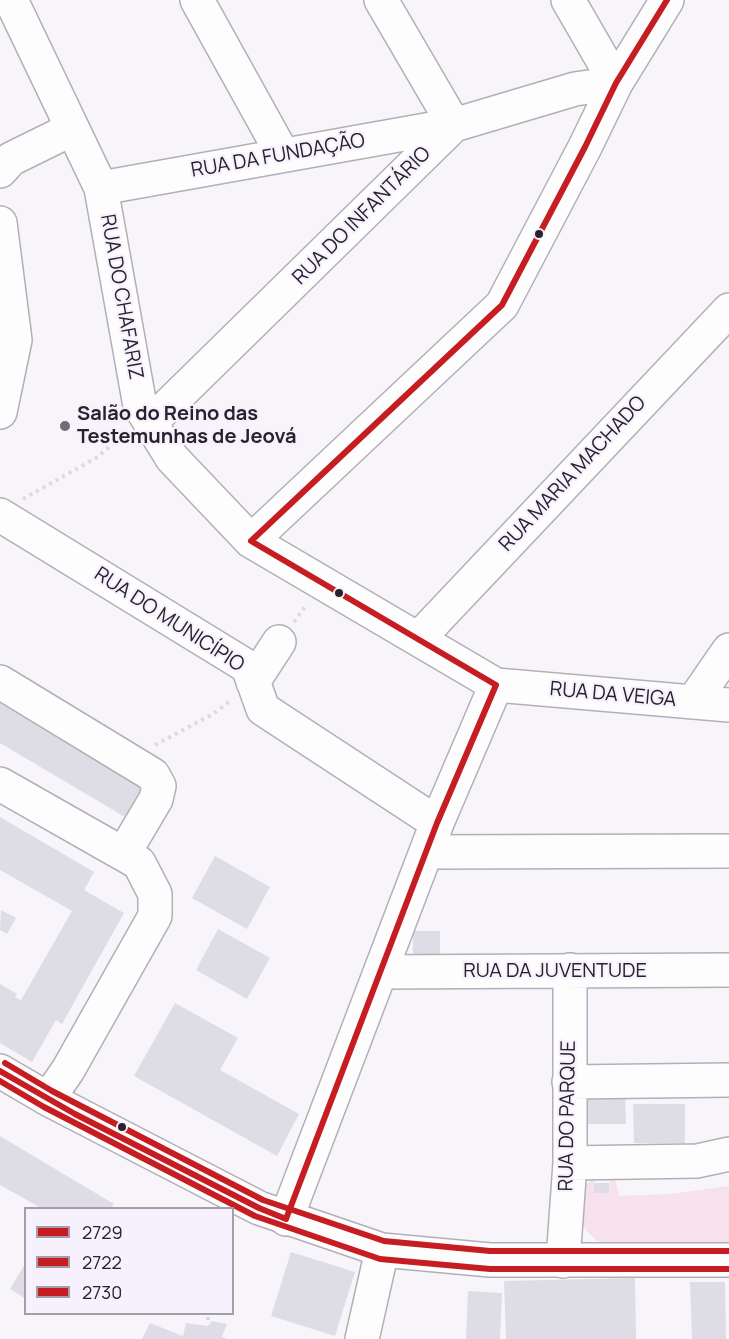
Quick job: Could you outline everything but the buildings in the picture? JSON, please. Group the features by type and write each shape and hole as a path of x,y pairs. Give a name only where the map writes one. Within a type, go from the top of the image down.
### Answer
{"street":[{"name":"RUA DO CHAFARIZ","path":"10,0 101,188 140,406 172,458 251,541 496,685"},
{"path":"196,0 283,155"},
{"path":"381,0 454,125"},
{"path":"568,0 616,83"},
{"path":"251,541 502,305 616,83 667,0"},
{"name":"RUA DO INFANTÁRIO","path":"148,420 413,168 454,125 575,89 616,83"},
{"name":"RUA DA FUNDAÇÃO","path":"101,188 454,125"},
{"path":"0,171 11,159 72,129"},
{"path":"399,135 413,168"},
{"path":"0,223 15,340 0,412"},
{"name":"RUA MARIA MACHADO","path":"418,639 729,310"},
{"name":"RUA DO MUNICÍPIO","path":"9,508 248,667 263,709 431,837"},
{"path":"253,682 279,642"},
{"path":"693,702 729,650"},
{"path":"0,682 153,775 159,786 156,799 124,853"},
{"path":"286,1219 431,837 496,685"},
{"name":"RUA DA VEIGA","path":"496,685 729,705"},
{"path":"0,784 139,863 155,894 155,916 68,1070 48,1099"},
{"path":"431,837 729,851"},
{"name":"RUA DO PARQUE","path":"563,1261 570,1162 570,970"},
{"name":"RUA DA JUVENTUDE","path":"381,972 729,970"},
{"path":"0,1071 48,1099 259,1208 382,1250 490,1260 729,1260"},
{"path":"569,1082 729,1080"},
{"path":"570,1162 698,1161 729,1154"},
{"path":"362,1339 382,1250"}],"path":[{"path":"9,508 96,458 148,420"},
{"path":"279,642 305,607 319,581"},
{"path":"128,759 213,714"},
{"path":"208,1315 208,1320"}],"shaded area":[{"path":"594,1179 594,1193 609,1193 610,1179 615,1179 619,1196 671,1194 729,1186 729,1244 611,1247 596,1240 585,1229 578,1207 584,1185"}],"transit line":[{"name":"2729","path":"251,541 502,305 616,83 667,0"},
{"name":"2729","path":"251,541 496,685"},
{"name":"2729","path":"286,1219 437,823 496,685"},
{"name":"2730","path":"5,1063 52,1091 263,1200 384,1241 490,1251 729,1251"},
{"name":"2729","path":"0,1071 75,1114 259,1208 286,1219"},
{"name":"2722","path":"0,1081 44,1107 255,1216 380,1259 490,1269 729,1269"}],"place":[{"name":"Salão do Reino das Testemunhas de Jeová","path":"65,426"}]}
